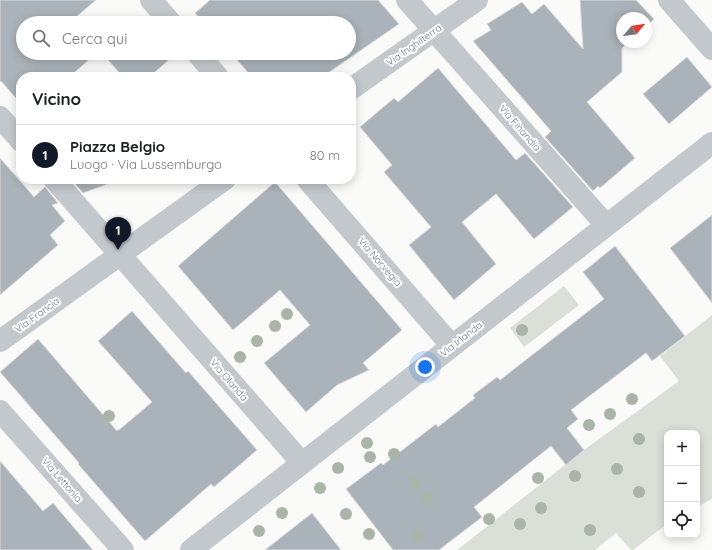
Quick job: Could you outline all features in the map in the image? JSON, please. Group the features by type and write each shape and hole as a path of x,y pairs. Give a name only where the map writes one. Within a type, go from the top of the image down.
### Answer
{"street":[{"path":"151,0 165,16"},
{"name":"Via Finandia","path":"407,0 606,225"},
{"name":"Via Inghilterra","path":"356,85 477,0"},
{"path":"669,0 712,49"},
{"path":"203,60 214,72"},
{"path":"0,117 16,135"},
{"name":"Via Irlanda","path":"191,550 712,143"},
{"name":"Via Olanda","path":"58,184 302,463"},
{"name":"Via Francia","path":"0,341 218,184"},
{"name":"Via Norvegia","path":"311,184 452,346"},
{"name":"Via Lettonia","path":"0,411 123,550"}],"shaded area":[{"path":"564,286 579,305 524,347 510,328"},
{"path":"712,315 712,499 700,505 700,430 664,430 664,526 633,550 631,550 616,533 595,550 457,550 584,450 679,381 660,356"}],"building":[{"path":"0,0 96,0 77,16 16,16 16,60 89,60 75,72 16,72 16,98 1,81 0,82"},
{"path":"210,0 378,0 399,24 356,54 356,16 198,16 195,13"},
{"path":"580,0 636,0 647,12 616,12 616,48 622,48 622,72 587,102 635,158 600,188 598,186 593,191 545,137 551,131 473,41 491,30 487,24 522,2 532,14 544,4 583,49"},
{"path":"687,57 712,87 669,124 643,94"},
{"path":"108,60 169,60 155,72 119,72"},
{"path":"237,60 347,60 329,72 248,72"},
{"path":"438,68 516,160 525,153 573,207 534,239 496,194 462,222 496,264 454,300 409,245 431,227 384,172 392,165 360,127 394,98 398,102"},
{"path":"0,158 16,176 16,184 23,184 34,197 45,187 58,203 52,205 65,221 50,235 58,245 0,295"},
{"path":"75,184 108,184 83,193"},
{"path":"273,184 277,184 402,330 363,363 369,370 337,385 306,412 264,363 310,325 280,290 233,330 178,266"},
{"path":"712,215 712,303 670,248"},
{"path":"615,246 685,336 652,361 646,353 571,410 578,419 567,428 584,450 566,465 551,446 474,507 482,517 439,550 393,550 346,489 381,463 383,465 436,424 438,427 475,398 473,395 497,377 500,380 604,299 583,272"},
{"path":"132,311 186,373 188,371 257,450 214,487 211,484 145,541 0,372 38,339 117,431 152,402 98,341"},
{"path":"0,461 43,511 53,503 93,550 0,550"},
{"path":"312,513 341,550 265,550"}],"place":[{"name":"Piazza Belgio","path":"118,250"}]}
